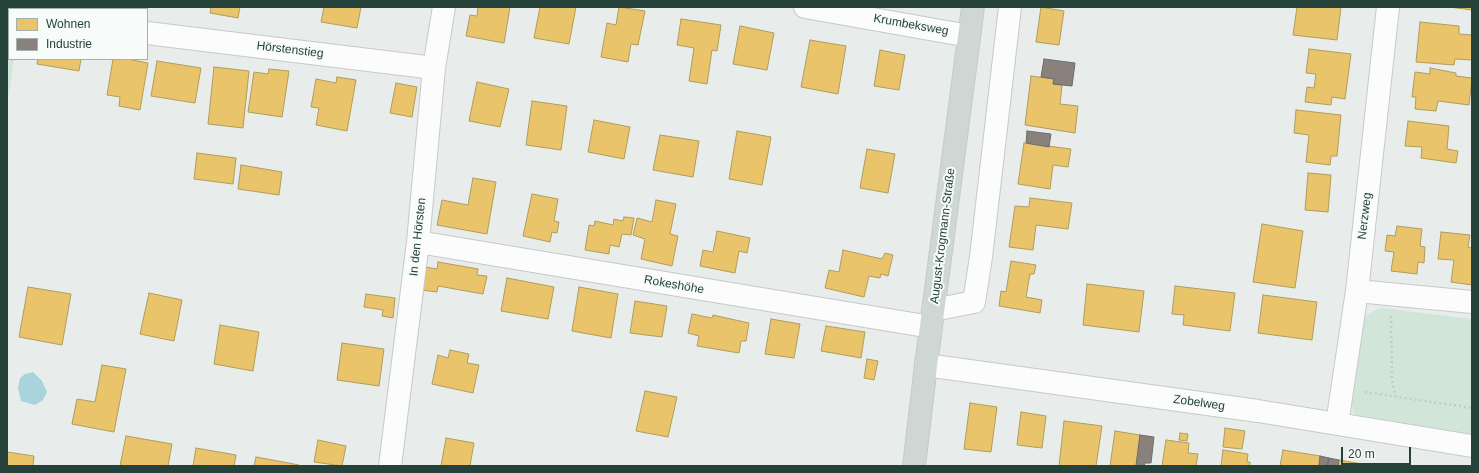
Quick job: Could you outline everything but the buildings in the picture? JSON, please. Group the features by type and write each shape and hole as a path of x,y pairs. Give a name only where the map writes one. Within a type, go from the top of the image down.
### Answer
{"main road":[{"name":"August-Krogmann-Straße","path":"914,466 973,7"}],"street":[{"name":"In den Hörsten","path":"390,466 418,242 434,68 444,7"},
{"name":"Krumbeksweg","path":"805,7 969,36"},
{"path":"932,319 974,302 982,249 1010,7"},
{"name":"Nerzweg","path":"1337,424 1357,291 1388,7"},
{"name":"Hörstenstieg","path":"148,32 434,68"},
{"name":"Rokeshöhe","path":"418,242 932,319"},
{"path":"1357,291 1472,302"},
{"name":"Zobelweg","path":"926,365 1258,411 1472,446"}],"path":[{"path":"1390,294 1392,379 1395,396"},
{"path":"1343,389 1472,408"}],"green space":[{"path":"7,7 22,7 8,8 8,60 14,60 7,107"},
{"path":"1382,308 1472,319 1472,436 1360,418 1354,413 1349,398 1363,318 1375,310"}],"water":[{"path":"33,372 42,381 47,392 43,400 35,405 21,401 18,388 20,378 25,374"}]}
